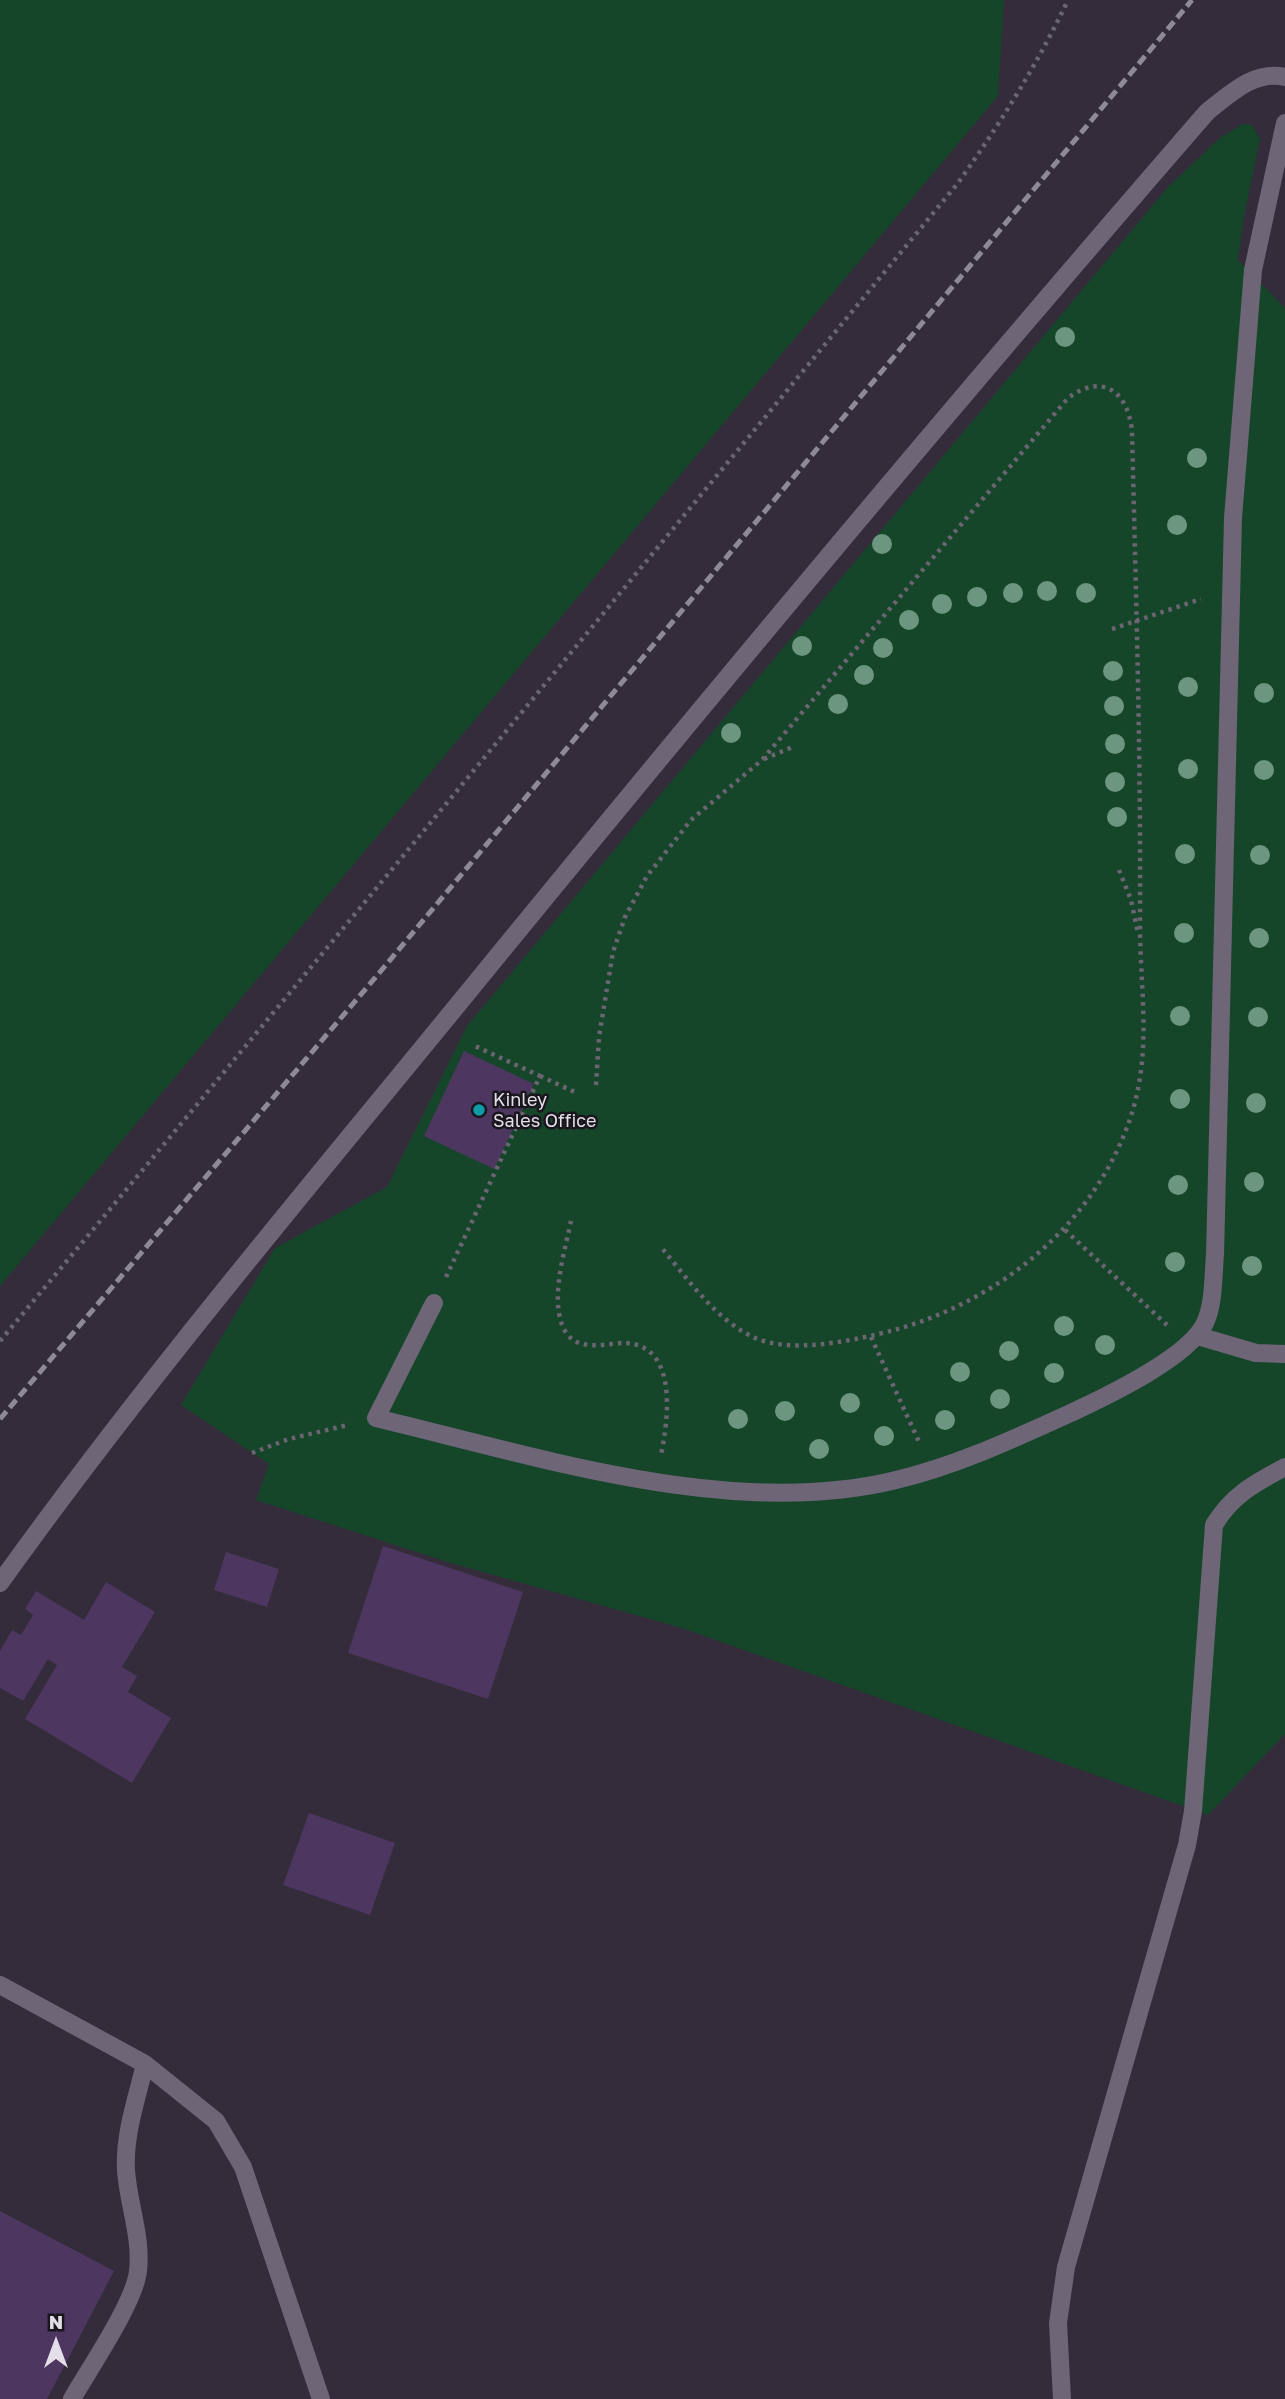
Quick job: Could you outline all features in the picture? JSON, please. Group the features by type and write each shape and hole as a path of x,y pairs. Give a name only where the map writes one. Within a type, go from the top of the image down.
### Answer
{"lane":[{"path":"0,1583 159,1370 680,731 925,439 1207,112 1236,89 1256,79 1267,75 1285,77"},
{"path":"434,1303 376,1418 655,1482 718,1491 770,1493 889,1482 932,1470 1015,1438 1122,1388 1193,1340 1206,1321 1215,1255 1233,518 1253,270 1285,124"},
{"path":"1193,1340 1285,1354"},
{"path":"1062,2399 1058,2323 1066,2267 1187,1845 1193,1811 1214,1525 1225,1507 1244,1489 1285,1467"},
{"path":"0,1985 145,2064 216,2122 243,2167 321,2399"},
{"path":"72,2399 127,2302 138,2273 138,2244 126,2169 129,2134 145,2064"}],"path":[{"path":"0,1342 453,799 605,609 958,183 998,128 1038,62 1068,0"},
{"path":"596,1084 607,982 625,917 647,876 691,820 762,760 1068,398 1089,387 1109,388 1118,393 1130,412 1140,944 1146,1032 1135,1097 1126,1130 1098,1185 1065,1230 1024,1266 970,1301 917,1324 870,1336 802,1345 756,1339 706,1300 661,1247"},
{"path":"1112,629 1195,599 1231,600"},
{"path":"762,760 795,746"},
{"path":"1119,870 1131,900 1140,944"},
{"path":"475,1046 577,1093"},
{"path":"434,1303 540,1076"},
{"path":"571,1221 559,1294 563,1327 569,1335 587,1345 625,1343 645,1349 666,1381 668,1409 655,1482"},
{"path":"1065,1230 1193,1340"},
{"path":"870,1336 932,1470"},
{"path":"252,1453 289,1439 376,1418"}],"green space":[{"path":"0,0 1004,0 998,96 0,1286"},
{"path":"1243,124 1252,125 1260,139 1238,260 1285,308 1285,1734 1208,1815 682,1628 451,1563 256,1500 269,1464 181,1405 275,1248 387,1187 467,1026 1168,187 1221,137"}],"building":[{"name":"Kinley Sales Office","path":"464,1051 534,1084 494,1169 424,1136"},
{"path":"383,1546 523,1592 488,1699 348,1653"},
{"path":"226,1552 279,1569 267,1607 214,1590"},
{"path":"106,1582 155,1612 122,1667 137,1676 128,1692 171,1718 132,1783 25,1719 57,1665 48,1659 23,1701 0,1688 0,1651 12,1630 21,1635 33,1615 25,1609 36,1591 84,1620"},
{"path":"309,1813 395,1843 370,1915 283,1885"},
{"path":"0,2211 114,2271 47,2399 0,2399"}],"railway":[{"path":"0,1419 380,972 1192,0"}],"place":[{"name":"Kinley Sales Office","path":"479,1110"}]}
